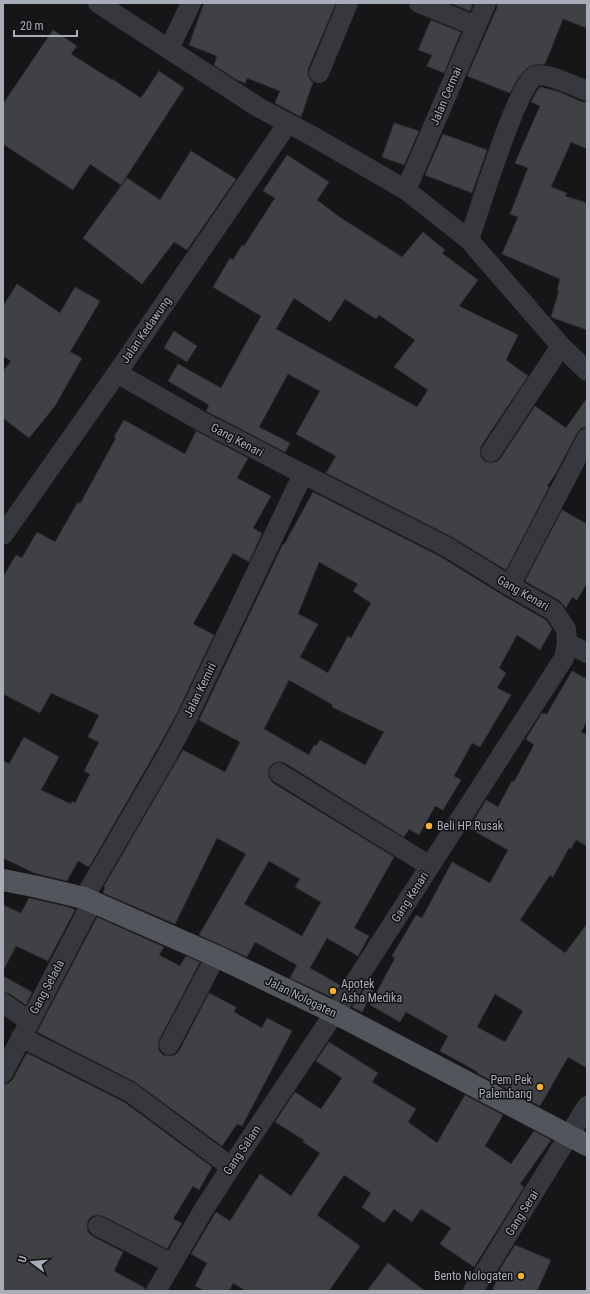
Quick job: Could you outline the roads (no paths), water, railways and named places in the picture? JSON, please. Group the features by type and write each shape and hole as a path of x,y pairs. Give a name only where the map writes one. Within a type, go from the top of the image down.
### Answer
{"main road":[{"name":"Jalan Nologaten","path":"3,880 38,886 88,900 216,956 335,1013 578,1140"}],"street":[{"path":"98,3 258,107 314,136 406,190 469,240 561,346 587,371"},
{"path":"169,49 191,3"},
{"path":"319,73 348,3"},
{"path":"419,3 476,26"},
{"name":"Jalan Cermai","path":"406,190 486,3"},
{"path":"469,240 518,101 531,78 536,76 550,77 587,90"},
{"name":"Jalan Kedawung","path":"3,536 117,373 288,123"},
{"path":"491,452 561,346"},
{"name":"Gang Kenari","path":"117,373 199,420 447,546 510,586 554,611 566,629 567,643 564,658 335,1013"},
{"path":"510,586 587,438"},
{"name":"Jalan Kemiri","path":"88,900 188,716 303,474"},
{"path":"567,643 587,653"},
{"path":"279,773 430,866"},
{"name":"Gang Selada","path":"3,1073 88,900"},
{"path":"169,1045 216,956"},
{"path":"3,1003 25,1029 130,1092 231,1167"},
{"name":"Gang Salam","path":"156,1291 204,1209 231,1167 335,1013"},
{"name":"Gang Serai","path":"473,1291 578,1140 587,1106"},
{"path":"98,1226 172,1264"}],"place":[{"name":"Beli HP Rusak","path":"429,826"},
{"name":"Apotek Asha Medika","path":"333,991"},
{"name":"Pem Pek Palembang","path":"540,1087"},
{"name":"Bento Nologaten","path":"521,1276"}]}
